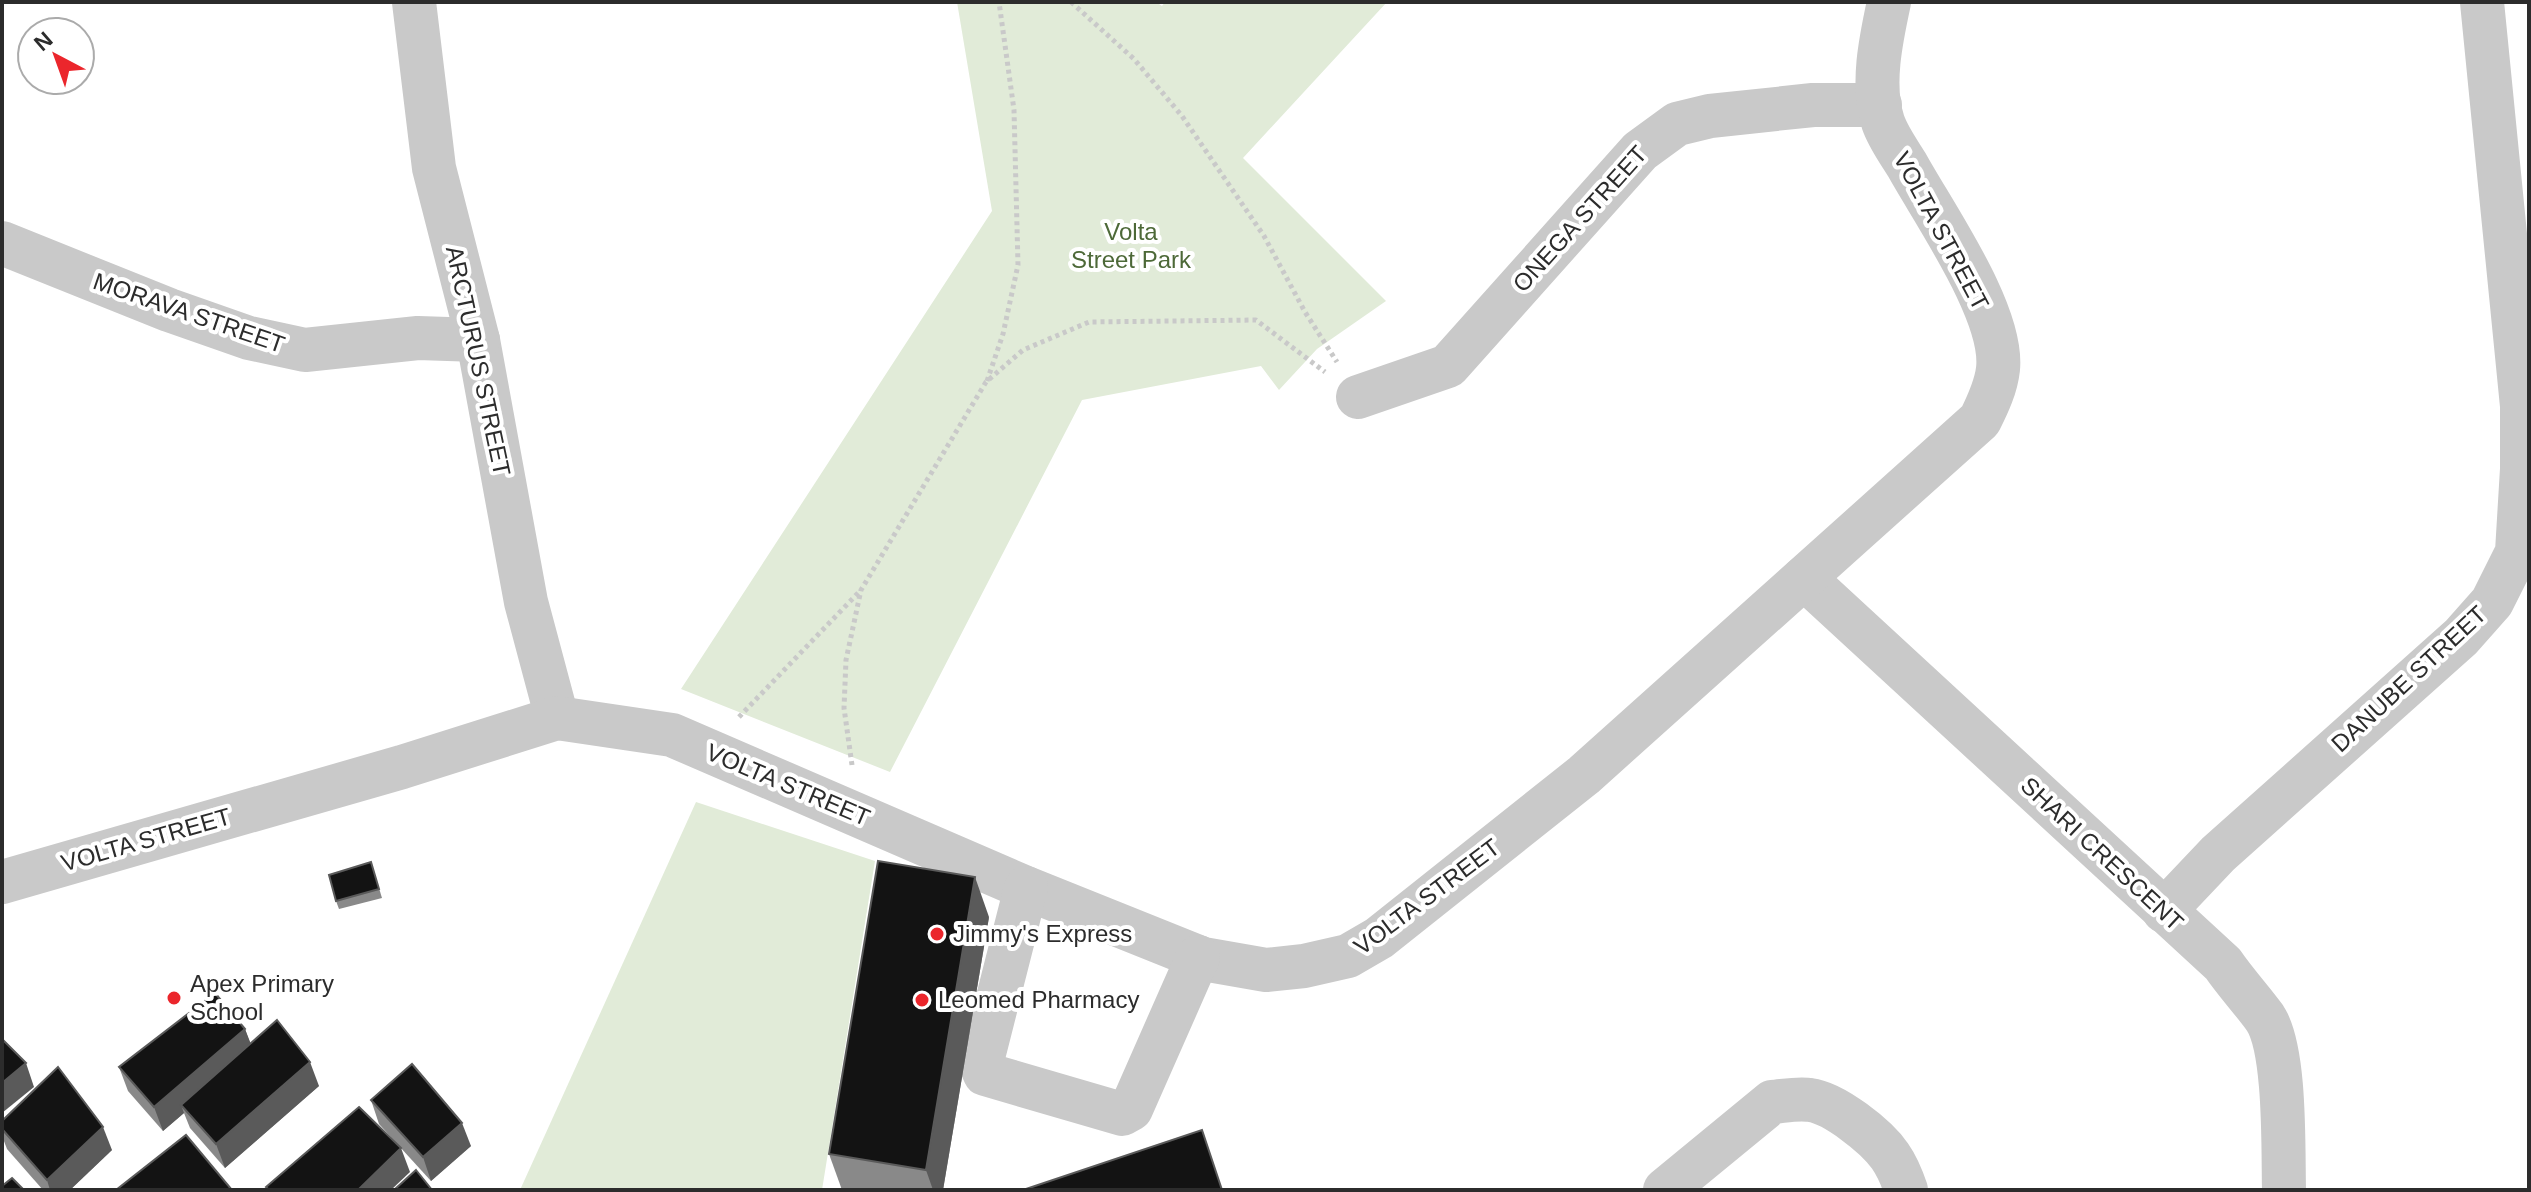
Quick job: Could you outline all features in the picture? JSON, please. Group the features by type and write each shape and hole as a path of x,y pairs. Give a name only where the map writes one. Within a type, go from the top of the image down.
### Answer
{"street":[{"name":"ARCTURUS STREET","path":"414,2 434,168 478,340 526,602 557,718"},
{"name":"VOLTA STREET","path":"2,882 402,767 557,718 672,735 1026,888 1198,957 1266,970 1304,966 1348,956 1379,938 1584,775 1980,420 1990,400 1998,369 1997,346 1985,308 1946,231 1883,123 1878,51 1889,2"},
{"name":"DANUBE STREET","path":"2164,911 2218,854 2461,637 2492,602 2517,552 2522,406 2482,2"},
{"name":"ONEGA STREET","path":"1358,397 1448,366 1640,151 1677,124 1710,116 1813,105 1880,105"},
{"name":"MORAVA STREET","path":"2,243 235,333 305,350 418,338 478,340"},
{"name":"SHARI CRESCENT","path":"1804,578 2223,964 2266,1020 2280,1077 2284,1190"},
{"path":"1026,888 981,1065 985,1074 1122,1114 1131,1109 1198,957"},
{"path":"1665,1190 1772,1102 1794,1100 1812,1100 1841,1113 1861,1129 1889,1154 1906,1190"}],"path":[{"path":"712,753 733,724 861,590 986,382 1003,334 1018,265 1014,110 999,2"},
{"path":"1071,2 1134,59 1182,116 1264,236 1305,312 1358,397"},
{"path":"986,382 1023,350 1089,322 1256,320 1358,397"},
{"path":"836,805 853,768 844,708 846,660 861,590"}],"green space":[{"name":"Volta Street Park","path":"957,2 1156,2 1162,6 1165,2 1387,2 1243,158 1386,301 1317,349 1279,390 1261,366 1082,400 890,772 681,689 992,211"},
{"path":"696,802 875,861 822,1190 520,1190"}],"building":[{"path":"878,861 975,877 926,1170 829,1154"},
{"path":"371,862 379,889 336,901 329,875"},
{"path":"215,993 245,1029 154,1107 119,1067"},
{"path":"277,1020 310,1062 216,1144 181,1105"},
{"path":"2,1039 26,1063 2,1083"},
{"path":"412,1064 462,1123 423,1157 371,1100"},
{"path":"58,1067 103,1127 47,1180 2,1129 2,1121"},
{"path":"359,1107 401,1148 358,1190 269,1190 266,1187"},
{"path":"1202,1130 1222,1190 1023,1190"},
{"path":"186,1135 232,1190 116,1190"},
{"path":"416,1170 432,1190 394,1190"},
{"path":"12,1178 24,1190 2,1190 2,1186"}],"place":[{"name":"Jimmy's Express","path":"937,934"},
{"name":"Apex Primary School","path":"174,998"},
{"name":"Leomed Pharmacy","path":"922,1000"}]}
